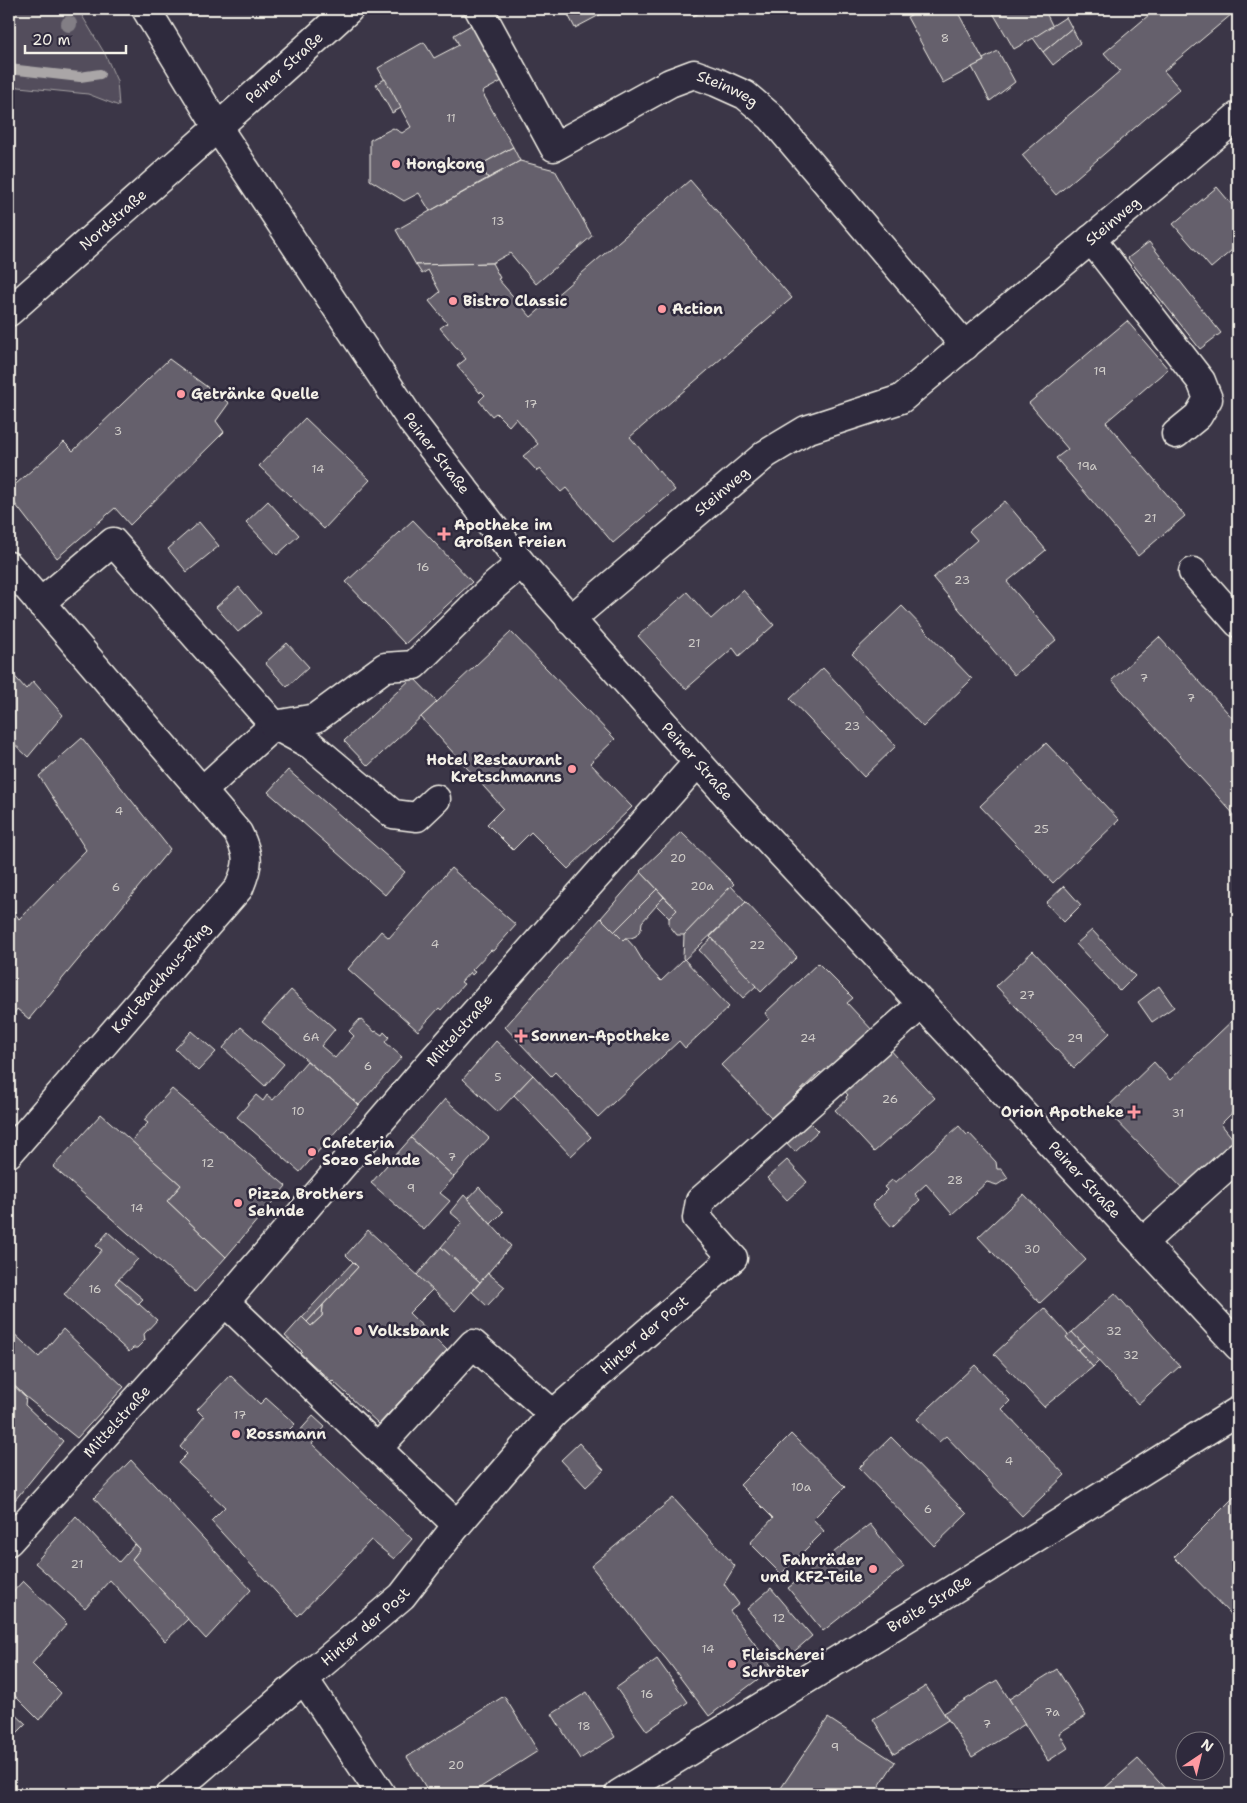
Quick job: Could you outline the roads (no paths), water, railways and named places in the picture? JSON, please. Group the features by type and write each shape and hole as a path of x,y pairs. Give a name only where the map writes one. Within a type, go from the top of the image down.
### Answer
{"street":[{"name":"Peiner Straße","path":"146,9 218,128 413,423 520,563 698,762 1238,1346"},
{"name":"Peiner Straße","path":"218,128 349,9"},
{"name":"Steinweg","path":"479,9 554,147 670,83 694,74 745,95 771,117 965,346"},
{"name":"Steinweg","path":"570,620 766,454 806,430 901,399 1238,116"},
{"name":"Nordstraße","path":"9,312 177,162 218,128"},
{"path":"1091,239 1201,381 1208,400 1198,416 1176,434"},
{"path":"40,602 113,542 274,725 311,745 393,814 417,818 436,799"},
{"path":"202,791 274,725 316,718 385,667 414,665 520,563"},
{"name":"Karl-Backhaus-Ring","path":"9,566 238,833 245,847 248,860 239,888 9,1153"},
{"path":"1193,572 1238,623"},
{"name":"Mittelstraße","path":"9,1541 225,1302 432,1061 698,762"},
{"name":"Hinter der Post","path":"171,1794 402,1596 457,1524 553,1414 733,1258 697,1218 700,1201 922,1004"},
{"path":"1143,1242 1238,1156"},
{"path":"225,1302 457,1524"},
{"path":"378,1448 473,1344 553,1414"},
{"name":"Breite Straße","path":"619,1794 952,1590 1238,1411"},
{"path":"304,1679 381,1794"}],"waterway":[{"path":"9,69 80,77 100,74"}],"place":[{"name":"Hongkong","path":"396,164"},
{"name":"Bistro Classic","path":"453,301"},
{"name":"Action","path":"662,309"},
{"name":"Getränke Quelle","path":"181,394"},
{"name":"Apotheke im Großen Freien","path":"444,534"},
{"name":"Hotel Restaurant Kretschmanns","path":"572,769"},
{"name":"Sonnen-Apotheke","path":"521,1036"},
{"name":"Orion Apotheke","path":"1134,1112"},
{"name":"Cafeteria Sozo Sehnde","path":"312,1152"},
{"name":"Pizza Brothers Sehnde","path":"238,1203"},
{"name":"Volksbank","path":"358,1331"},
{"name":"Rossmann","path":"236,1434"},
{"name":"Fahrräder und KFZ-Teile","path":"873,1569"},
{"name":"Fleischerei Schröter","path":"732,1664"}]}
